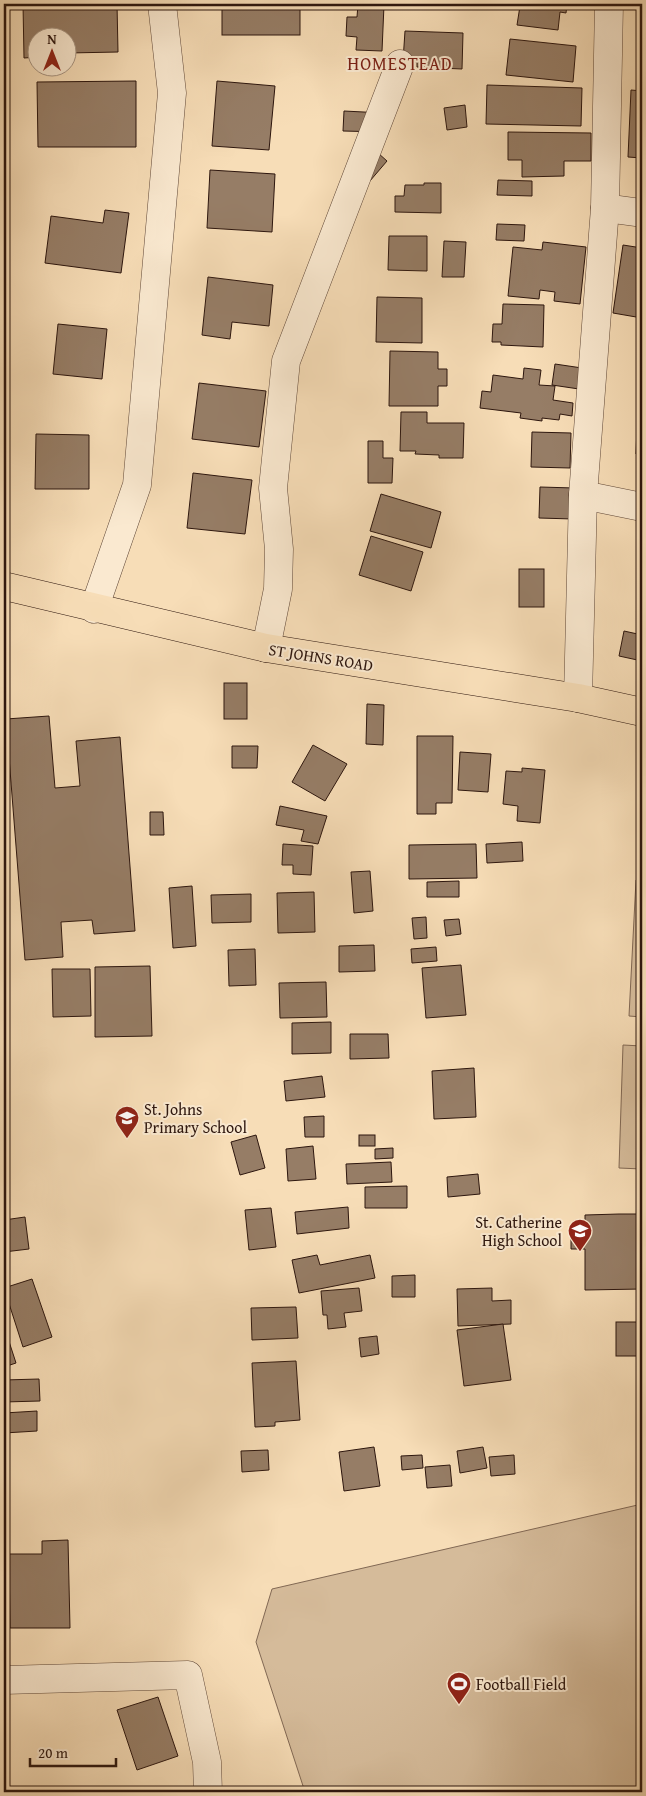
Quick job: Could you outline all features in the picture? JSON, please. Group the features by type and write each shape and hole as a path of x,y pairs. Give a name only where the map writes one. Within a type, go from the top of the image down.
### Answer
{"main road":[{"name":"ST JOHNS ROAD","path":"4,586 94,609 266,648 578,698 642,712"}],"street":[{"path":"94,609 137,485 172,93 162,4"},
{"path":"578,698 583,495 605,208 609,4"},
{"path":"266,648 278,589 279,549 273,488 286,361 400,64"},
{"path":"605,208 642,213"},
{"path":"583,495 642,507"},
{"path":"4,1680 188,1675 207,1762 208,1792"}],"shaded area":[{"path":"636,880 642,881 642,1017 629,1016"},
{"path":"623,1045 642,1046 642,1169 619,1168"},
{"name":"Football Field","path":"642,1504 642,1792 305,1792 256,1642 272,1589"}],"building":[{"path":"23,4 117,4 118,52 78,53 78,28 28,28 28,58 24,58"},
{"path":"222,4 300,4 300,35 222,35"},
{"path":"358,4 384,5 382,51 356,50 357,37 346,36 347,17 357,17"},
{"path":"510,4 567,4 566,13 560,12 558,30 517,25 520,6"},
{"path":"639,22 642,22 642,43 639,43"},
{"path":"405,31 463,33 462,69 417,67 417,62 403,61"},
{"path":"510,39 576,46 573,82 506,75"},
{"path":"136,81 136,147 38,147 37,82"},
{"path":"217,81 275,86 269,150 212,146"},
{"path":"487,85 582,88 581,126 486,124"},
{"path":"631,90 642,91 642,158 628,157"},
{"path":"465,105 467,127 447,130 444,108"},
{"path":"344,111 383,113 383,132 343,131"},
{"path":"508,132 591,133 591,161 564,161 564,176 522,177 522,160 508,160"},
{"path":"378,153 387,161 352,202"},
{"path":"210,170 275,174 272,232 207,228"},
{"path":"498,180 532,181 532,196 497,195"},
{"path":"424,183 441,183 441,213 395,212 395,196 404,196 405,185 424,185"},
{"path":"105,210 129,213 121,273 45,263 51,216 103,223"},
{"path":"497,224 525,225 524,241 496,240"},
{"path":"389,236 427,236 427,271 388,270"},
{"path":"444,241 466,242 464,277 442,277"},
{"path":"543,242 586,247 580,304 554,301 555,292 540,290 539,299 508,296 513,247 542,250"},
{"path":"623,245 642,248 642,318 613,313"},
{"path":"208,277 273,285 269,326 232,322 230,339 202,335"},
{"path":"377,297 422,298 422,343 376,342"},
{"path":"503,304 544,305 543,347 501,345 501,342 492,342 493,324 502,324"},
{"path":"58,324 107,329 102,379 53,374"},
{"path":"390,351 438,352 438,369 447,369 447,386 438,386 438,406 389,406"},
{"path":"555,364 582,368 579,389 552,385"},
{"path":"524,368 541,370 539,385 555,386 553,400 573,403 572,416 560,414 559,420 542,418 542,421 520,418 521,413 480,408 482,391 491,392 493,375 523,379"},
{"path":"199,383 266,391 259,447 192,439"},
{"path":"638,399 642,399 642,454 636,454"},
{"path":"401,412 427,412 427,423 464,423 463,458 439,458 439,455 415,454 416,451 400,451"},
{"path":"532,432 571,433 570,468 531,467"},
{"path":"36,434 89,435 89,489 35,489"},
{"path":"368,441 383,441 383,458 393,458 392,483 368,483"},
{"path":"193,473 252,480 245,534 187,528"},
{"path":"540,487 574,488 573,519 539,518"},
{"path":"381,494 441,512 431,548 370,531"},
{"path":"371,536 423,552 411,591 359,575"},
{"path":"519,569 544,569 544,607 519,607"},
{"path":"624,631 642,635 642,661 619,656"},
{"path":"224,683 247,683 247,719 224,719"},
{"path":"367,704 384,705 383,745 366,744"},
{"path":"49,716 55,788 80,786 76,741 120,737 135,931 94,934 92,920 61,922 63,957 25,960 6,719"},
{"path":"417,736 453,736 452,803 436,803 436,814 417,814"},
{"path":"313,745 347,764 325,801 292,782"},
{"path":"232,746 258,746 257,768 232,768"},
{"path":"460,752 491,754 488,792 458,790"},
{"path":"522,768 545,770 540,823 517,821 518,806 503,804 506,771 522,772"},
{"path":"280,806 327,816 318,844 301,841 304,830 276,825"},
{"path":"150,812 163,812 164,835 150,835"},
{"path":"522,842 523,861 487,863 486,844"},
{"path":"283,844 313,846 311,875 293,874 293,865 282,865"},
{"path":"476,844 477,878 409,879 409,845"},
{"path":"370,871 373,911 354,913 351,872"},
{"path":"459,881 459,897 427,897 427,882"},
{"path":"192,886 196,946 173,948 169,888"},
{"path":"314,892 315,932 278,933 277,893"},
{"path":"251,894 251,922 212,923 211,895"},
{"path":"426,917 427,938 414,939 412,918"},
{"path":"459,919 461,934 446,936 444,920"},
{"path":"374,945 375,971 339,972 339,946"},
{"path":"436,947 437,961 412,963 411,949"},
{"path":"255,949 256,985 229,986 228,950"},
{"path":"461,965 466,1015 426,1018 422,968"},
{"path":"150,966 152,1036 95,1037 95,967"},
{"path":"52,969 90,969 91,1016 53,1017"},
{"path":"326,982 327,1017 280,1018 279,983"},
{"path":"331,1022 331,1053 292,1054 292,1023"},
{"path":"350,1034 388,1034 389,1058 350,1059"},
{"path":"474,1068 476,1117 434,1119 432,1071"},
{"path":"322,1076 325,1097 286,1101 284,1081"},
{"path":"324,1116 324,1137 305,1137 304,1117"},
{"path":"4,1134 7,1134 8,1166 4,1167"},
{"path":"256,1135 265,1168 240,1175 231,1142"},
{"path":"359,1135 375,1135 375,1146 359,1146"},
{"path":"313,1146 316,1179 288,1181 286,1149"},
{"path":"393,1148 393,1158 375,1159 375,1149"},
{"path":"391,1162 392,1182 347,1184 346,1164"},
{"path":"478,1174 480,1194 448,1197 447,1177"},
{"path":"407,1186 407,1208 365,1208 365,1187"},
{"path":"348,1207 349,1228 297,1234 295,1212"},
{"path":"271,1208 276,1247 249,1250 245,1210"},
{"path":"642,1214 642,1289 585,1290 585,1249 571,1249 571,1225 585,1225 585,1215"},
{"path":"25,1217 29,1249 4,1252 4,1220"},
{"path":"317,1255 320,1265 370,1255 375,1278 299,1293 292,1260"},
{"path":"415,1275 415,1297 392,1297 392,1276"},
{"path":"32,1279 52,1337 23,1347 4,1288"},
{"path":"359,1288 362,1311 344,1313 346,1327 328,1329 327,1315 323,1315 321,1291"},
{"path":"492,1288 492,1301 511,1300 511,1324 458,1326 457,1289"},
{"path":"296,1307 298,1338 252,1340 251,1308"},
{"path":"616,1322 642,1322 642,1356 616,1356"},
{"path":"503,1324 511,1380 464,1386 457,1330"},
{"path":"4,1326 16,1363 4,1367"},
{"path":"377,1336 379,1354 361,1357 359,1338"},
{"path":"296,1361 300,1420 275,1422 275,1426 255,1427 252,1363"},
{"path":"39,1379 40,1401 4,1402 4,1380"},
{"path":"37,1411 37,1431 4,1433 4,1413"},
{"path":"374,1447 380,1486 344,1491 339,1452"},
{"path":"483,1447 487,1468 460,1473 457,1451"},
{"path":"268,1450 269,1470 242,1472 241,1451"},
{"path":"422,1455 423,1468 402,1470 401,1456"},
{"path":"514,1455 515,1474 491,1476 489,1457"},
{"path":"450,1465 452,1486 427,1488 425,1467"},
{"path":"68,1540 70,1628 10,1628 9,1554 42,1554 42,1541"},
{"path":"158,1697 178,1756 137,1770 117,1710"}],"place":[{"name":"St. Johns Primary School","path":"127,1139"},
{"name":"St. Catherine High School","path":"580,1252"},
{"name":"Football Field","path":"459,1705"}],"district":[{"name":"HOMESTEAD","path":"400,64"}]}
